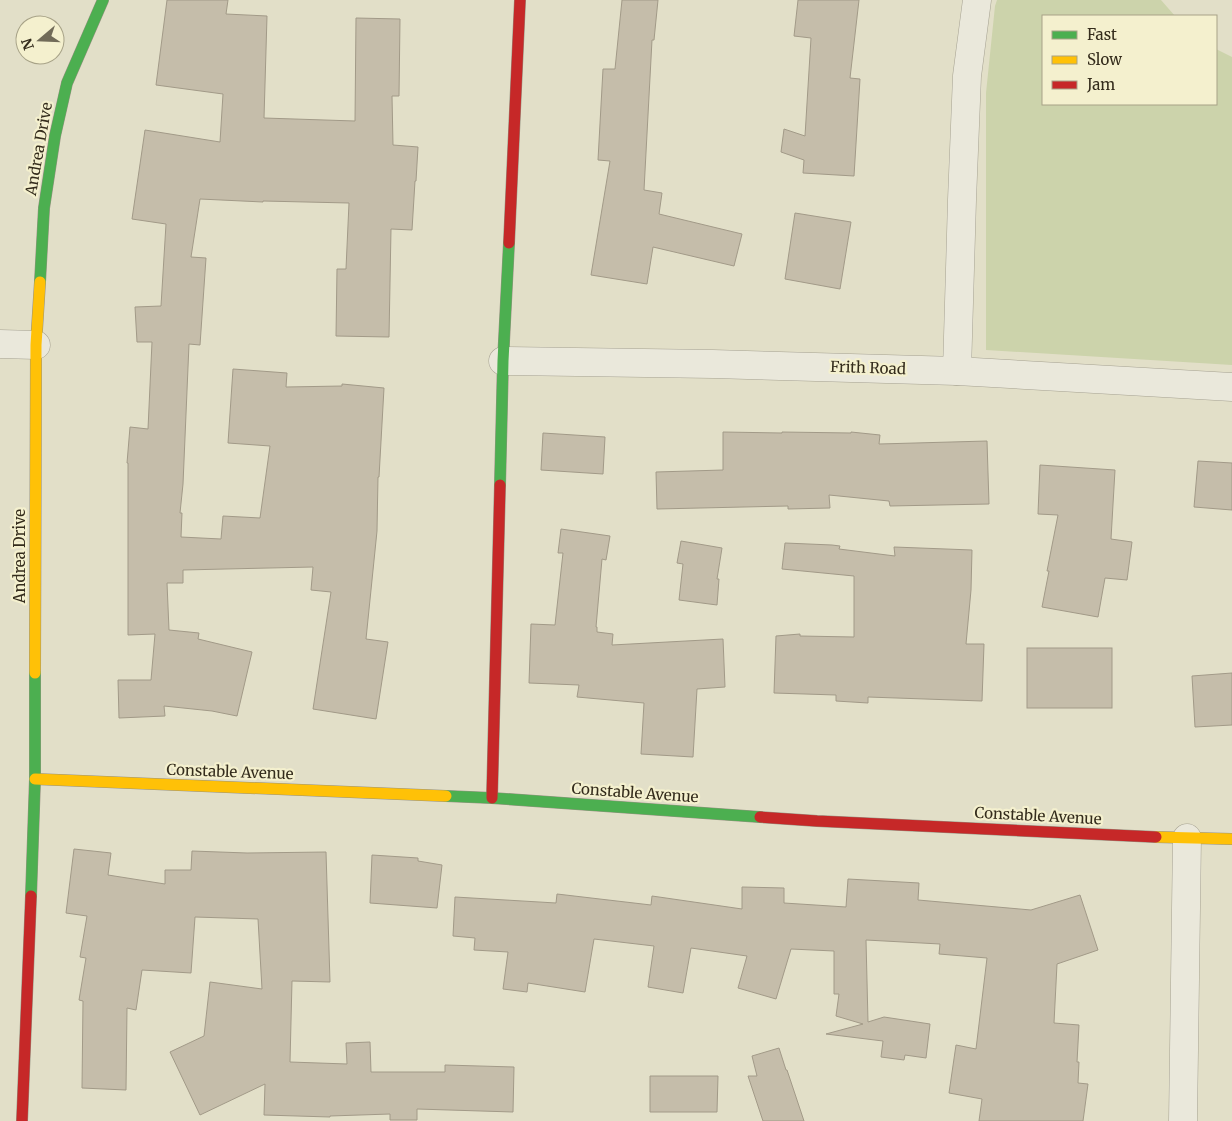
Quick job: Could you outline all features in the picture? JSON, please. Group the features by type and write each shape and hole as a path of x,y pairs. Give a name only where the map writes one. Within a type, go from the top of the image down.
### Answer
{"street":[{"name":"Andrea Drive","path":"22,1121 35,779 36,345 44,208 55,136 67,83 103,0"},
{"path":"492,798 503,361 520,0"},
{"path":"957,370 967,76 977,0"},
{"path":"0,344 36,345"},
{"name":"Frith Road","path":"503,361 957,370 1232,387"},
{"name":"Constable Avenue","path":"35,779 492,798 817,821 1232,839"},
{"path":"1183,1121 1186,838"}],"green space":[{"path":"997,0 1161,0 1174,15 1042,15 1042,105 1217,105 1217,50 1232,57 1232,365 986,350 986,93"}],"building":[{"path":"167,0 228,0 226,14 267,16 264,118 355,121 356,18 400,19 399,96 392,96 393,145 418,147 412,230 391,229 389,337 336,336 337,269 346,269 349,203 200,199 191,257 206,258 200,345 189,344 180,513 182,513 181,537 221,539 223,516 260,518 270,446 228,443 233,369 287,373 286,387 342,386 342,384 384,388 378,477 377,531 366,639 388,642 376,719 313,709 331,592 311,590 313,567 183,570 183,583 167,583 169,630 199,633 198,639 252,652 237,716 212,711 164,706 165,716 119,718 118,680 151,680 155,634 128,635 127,463 130,427 148,429 152,342 137,342 135,307 161,306 166,224 132,219 145,130 220,142 223,94 156,85"},
{"path":"622,0 658,0 654,40 652,40 644,190 662,193 659,214 742,234 734,266 653,247 647,284 591,275 610,161 598,160 603,69 615,69"},
{"path":"798,0 859,0 850,78 860,79 854,176 803,173 804,160 781,152 784,129 805,136 811,38 794,36"},
{"path":"795,213 851,222 840,289 785,279"},
{"path":"723,432 851,432 880,435 879,444 987,441 989,504 890,506 889,501 829,495 830,508 788,509 788,506 657,509 656,472 723,470"},
{"path":"543,433 605,437 603,474 541,470"},
{"path":"1198,461 1232,463 1232,510 1194,507"},
{"path":"1040,465 1115,470 1111,539 1132,542 1127,580 1105,578 1098,617 1042,607 1058,515 1038,514"},
{"path":"561,529 610,536 606,560 602,559 596,627 597,632 613,634 612,645 723,639 725,687 697,689 693,757 641,754 644,703 577,697 579,685 529,683 531,624 555,625 563,553 558,553"},
{"path":"681,541 722,548 717,579 719,579 717,605 679,600 683,564 677,563"},
{"path":"785,543 832,545 840,546 839,549 895,556 894,547 972,550 971,590 966,644 984,644 982,701 868,697 868,703 836,701 836,695 774,693 776,636 800,634 800,636 854,637 854,576 782,569"},
{"path":"1027,648 1112,648 1112,708 1027,708"},
{"path":"1232,673 1232,725 1195,727 1192,676"},
{"path":"74,849 111,853 108,875 165,884 165,870 191,870 192,851 247,853 326,852 330,982 292,981 290,1062 347,1064 346,1043 370,1042 371,1072 445,1072 445,1065 514,1067 513,1112 417,1109 417,1120 390,1120 390,1114 330,1117 264,1115 265,1084 200,1115 170,1052 204,1036 210,982 262,989 258,919 195,917 191,973 142,970 136,1010 127,1008 126,1090 82,1088 83,1001 79,1000 86,958 80,957 87,916 66,913"},
{"path":"372,855 418,858 418,861 442,865 437,908 370,903"},
{"path":"848,879 919,883 918,900 1031,910 1080,895 1098,950 1057,964 1054,1023 1079,1025 1078,1083 1088,1084 1083,1121 979,1121 982,1099 949,1093 956,1045 976,1049 987,958 939,954 940,944 866,940 868,1022 884,1017 930,1024 926,1058 905,1055 904,1060 881,1057 883,1041 826,1034 863,1024 836,1016 839,994 834,994 834,951 791,949 776,999 738,988 747,956 691,948 683,993 648,987 654,946 594,939 585,992 528,983 527,992 503,989 508,952 474,950 475,938 453,936 455,897 556,903 557,894 651,905 652,896 742,909 742,887 784,888 784,903 846,907"},
{"path":"779,1048 804,1121 763,1121 748,1076 757,1076 752,1056"},
{"path":"650,1076 718,1076 717,1112 650,1112"}],"traffic: fast":[{"path":"40,282 44,208 55,136 67,83 103,0"},
{"path":"500,485 503,361 509,243"},
{"path":"31,896 35,779 35,673"},
{"path":"446,796 760,817"}],"traffic: slow":[{"path":"35,673 36,345 40,282"},
{"path":"35,779 446,796"},
{"path":"1156,837 1232,839"}],"traffic: jam":[{"path":"509,243 520,0"},
{"path":"492,798 500,485"},
{"path":"760,817 1156,837"},
{"path":"22,1121 31,896"}]}
